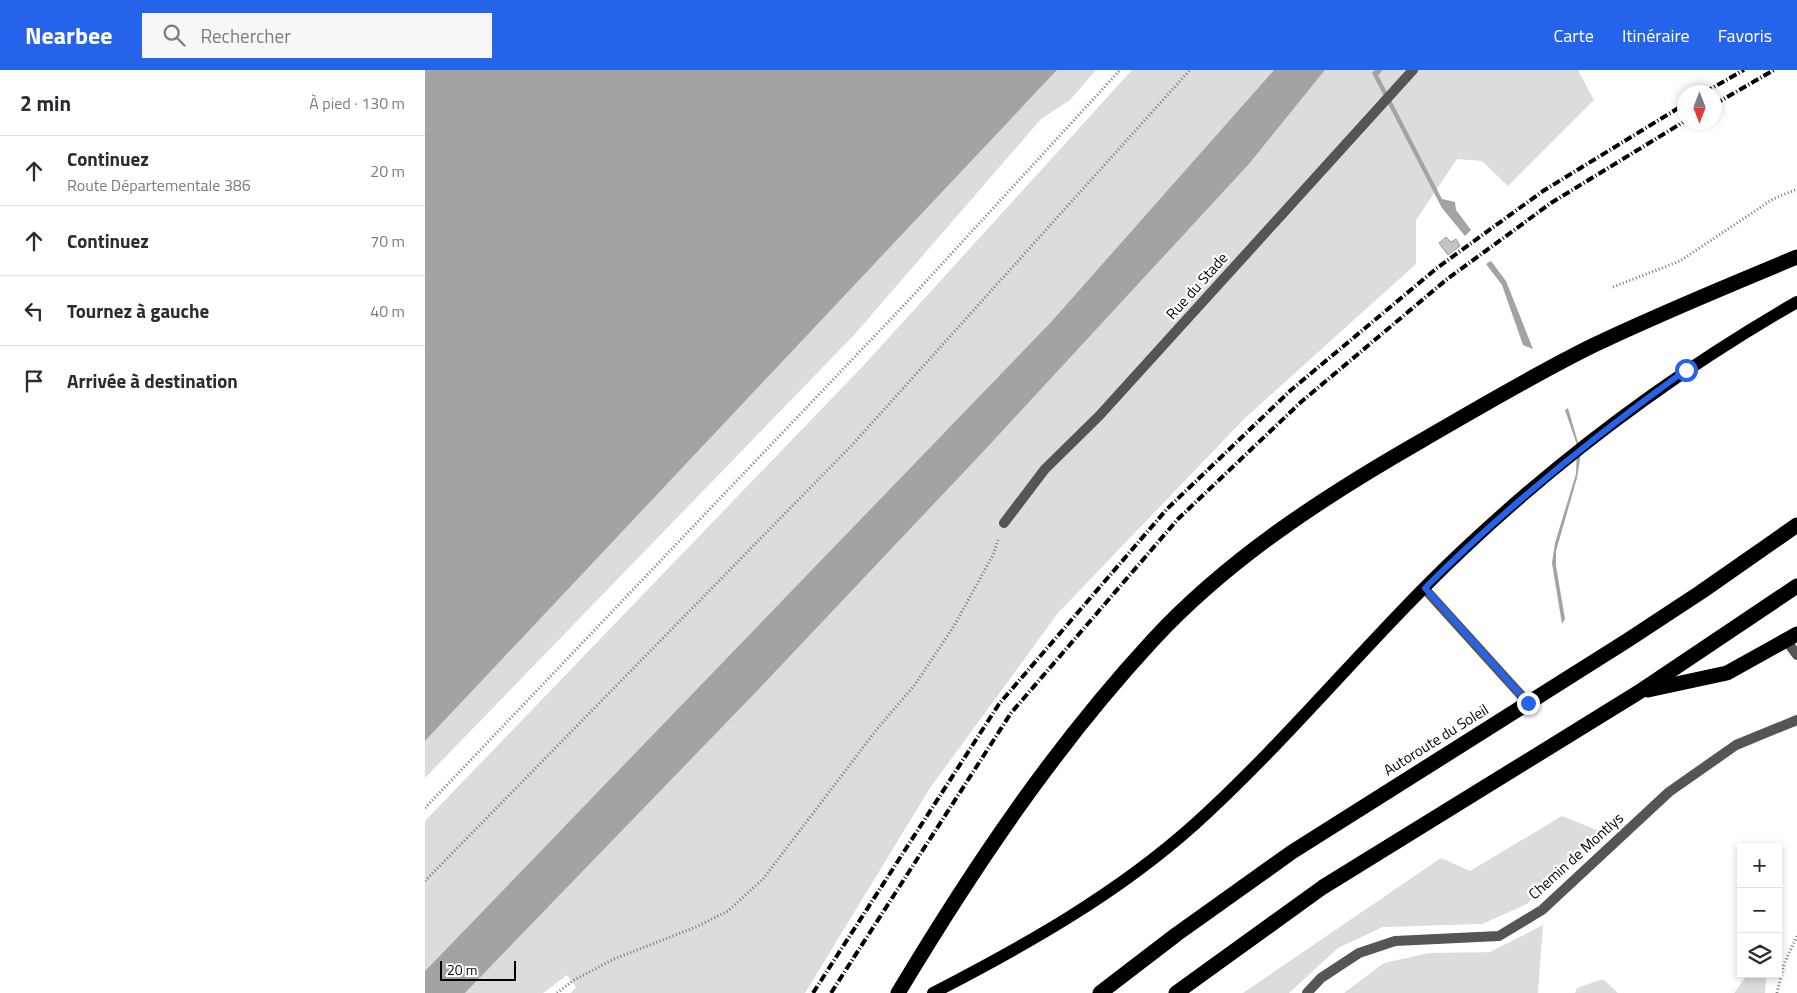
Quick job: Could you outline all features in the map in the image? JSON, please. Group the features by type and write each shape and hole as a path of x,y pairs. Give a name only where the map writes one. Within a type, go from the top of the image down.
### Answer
{"highway":[{"path":"898,993 999,833 1081,723 1154,638 1199,595 1249,552 1345,485 1533,377 1654,317 1797,257"},
{"name":"Autoroute du Soleil","path":"1100,993 1177,934 1292,852 1701,592 1797,525"},
{"path":"1176,993 1323,887 1639,692 1797,586"},
{"path":"1639,692 1727,673 1792,637"}],"main road":[{"path":"933,993 992,963 1081,911 1138,871 1195,824 1302,718 1425,588 1518,499 1618,419 1686,370 1797,302"}],"street":[{"name":"Rue du Stade","path":"1004,523 1045,470 1099,416 1413,70"},
{"path":"1425,588 1528,703"},
{"path":"1792,637 1797,655"},
{"name":"Chemin de Montlys","path":"1307,993 1321,978 1359,953 1395,941 1499,936 1542,910 1669,792 1736,744 1797,720"}],"path":[{"path":"425,808 900,309 1120,70"},
{"path":"425,881 853,444 1191,70"},
{"path":"1613,287 1680,261 1773,199 1797,190"},
{"path":"557,993 574,980 614,958 696,927 728,911 763,878 877,729 914,686 963,610 993,555 1004,523"},
{"path":"1777,993 1784,964 1797,936"}],"shaded area":[{"path":"425,70 1057,70 425,741"},
{"path":"1057,70 1096,70 1070,100 1041,119 854,335 425,778 425,741"},
{"path":"1132,70 1274,70 1051,322 425,971 425,821 863,366"},
{"path":"1274,70 1325,70 1249,164 982,453 757,691 465,993 425,993 425,971 1051,322"},
{"path":"1325,70 1578,70 1594,100 1508,186 1482,161 1457,159 1416,220 1416,264 1244,419 1058,613 930,788 805,993 571,993 576,987 567,975 543,993 465,993 757,691 982,453 1249,164"},
{"path":"1375,70 1383,70 1378,75 1442,199 1455,202 1456,210 1471,230 1465,236 1442,208 1372,73"},
{"path":"1491,261 1506,281 1533,349 1523,345 1502,285 1486,264"},
{"path":"1568,408 1581,453 1577,478 1556,551 1556,566 1565,619 1562,624 1552,563 1555,543 1576,474 1577,445 1565,410"},
{"path":"1562,816 1599,831 1527,904 1482,924 1383,927 1338,948 1289,993 1243,993 1441,858 1470,871"},
{"path":"1543,925 1538,993 1344,993 1384,963 1429,953 1490,952"},
{"path":"1745,978 1767,978 1765,993 1734,993"},
{"path":"1603,979 1618,993 1575,993 1577,988"}],"building":[{"path":"1446,237 1451,242 1456,239 1460,246 1448,255 1439,243"}],"railway":[{"path":"1717,85 1744,70"},
{"path":"1722,100 1774,70"},
{"path":"813,993 999,704 1167,509 1291,390 1437,268 1543,191 1677,109"},
{"path":"831,993 1011,713 1178,519 1301,402 1446,280 1551,203 1677,126"}],"route":[{"path":"1528,703 1425,588 1518,499 1618,419 1686,370"}]}
